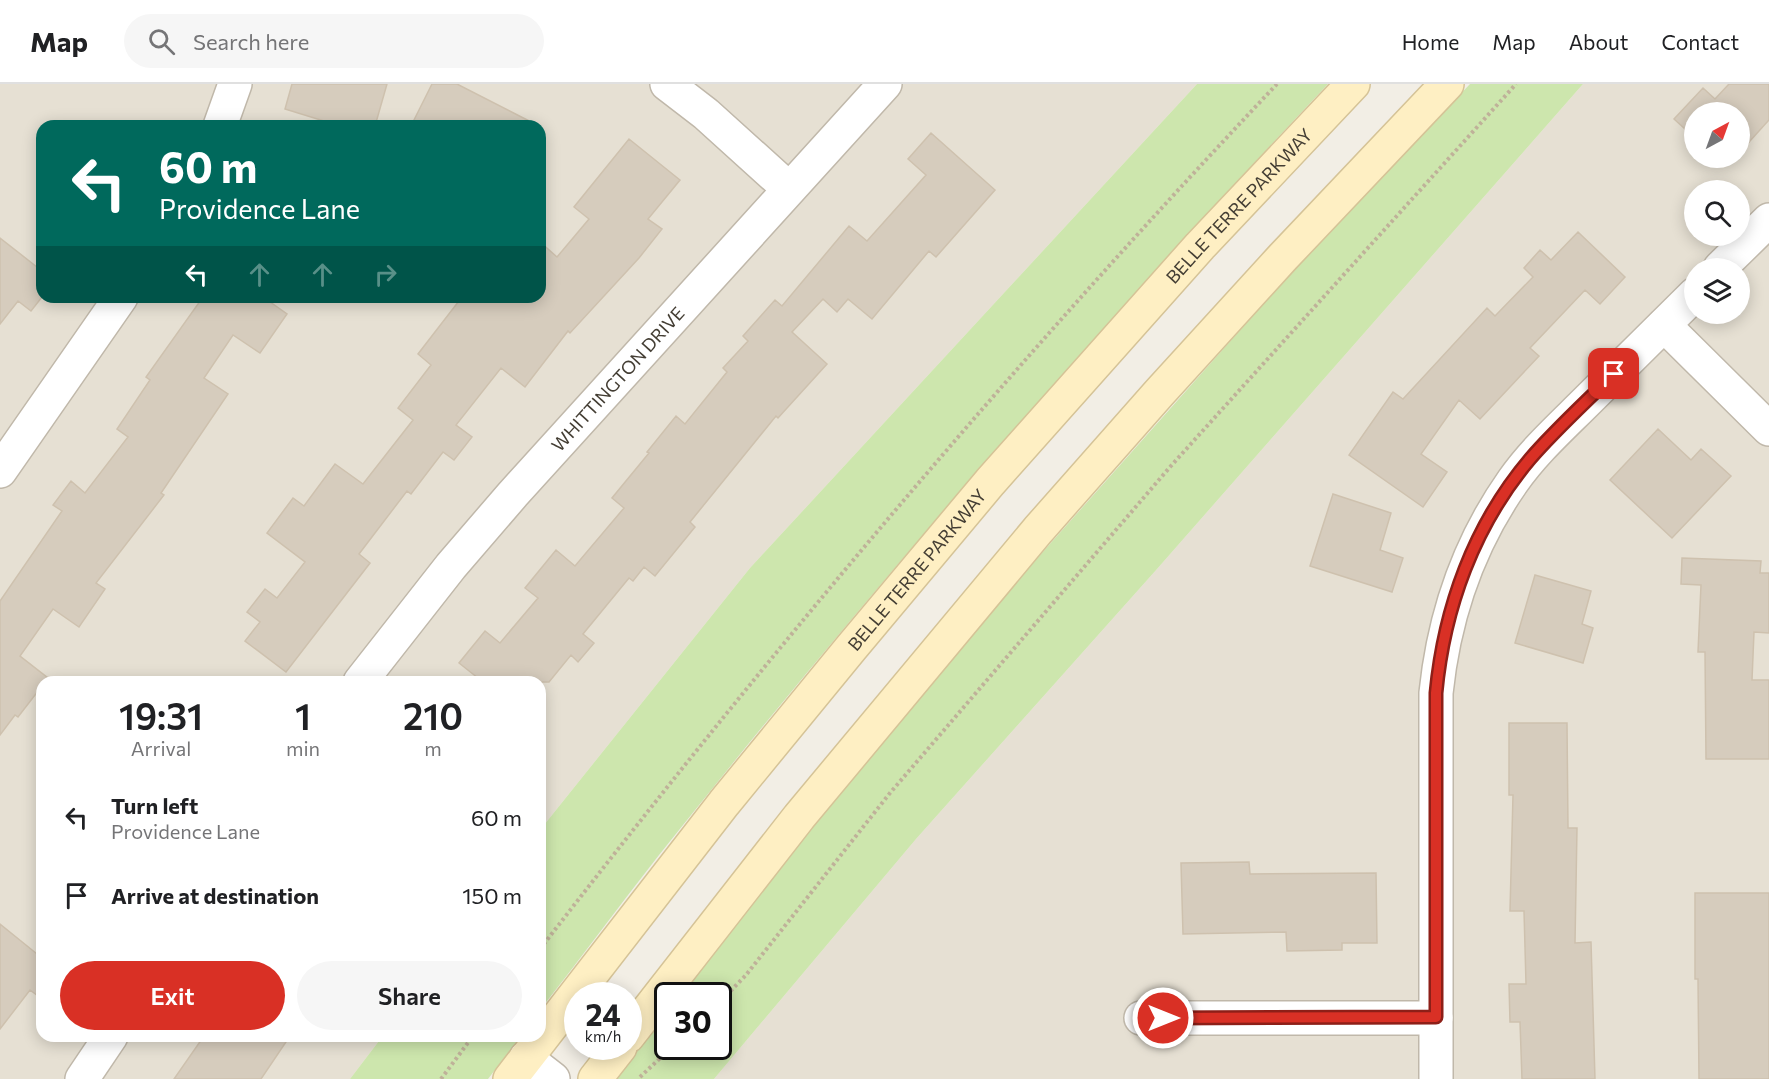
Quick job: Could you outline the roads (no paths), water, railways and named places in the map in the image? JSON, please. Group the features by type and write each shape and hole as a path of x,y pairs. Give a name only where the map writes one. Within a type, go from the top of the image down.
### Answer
{"main road":[{"name":"BELLE TERRE PARKWAY","path":"546,1032 732,794 990,482 1200,246 1353,84"},
{"path":"642,1018 800,817 1038,530 1283,257 1447,84"},
{"name":"BELLE TERRE PARKWAY","path":"518,1068 538,1042"},
{"path":"595,1079 610,1060"}],"street":[{"path":"222,120 235,84"},
{"path":"667,84 706,114 789,189"},
{"name":"WHITTINGTON DRIVE","path":"365,676 451,566 513,494 885,84"},
{"path":"1730,258 1769,220"},
{"path":"0,471 117,303"},
{"path":"1436,1079 1436,693 1439,662 1455,596 1480,533 1514,479 1548,439 1684,305"},
{"path":"1664,326 1769,429"},
{"path":"1141,1018 1436,1017"},
{"path":"82,1079 107,1042"},
{"path":"518,1068 553,1079"}]}
